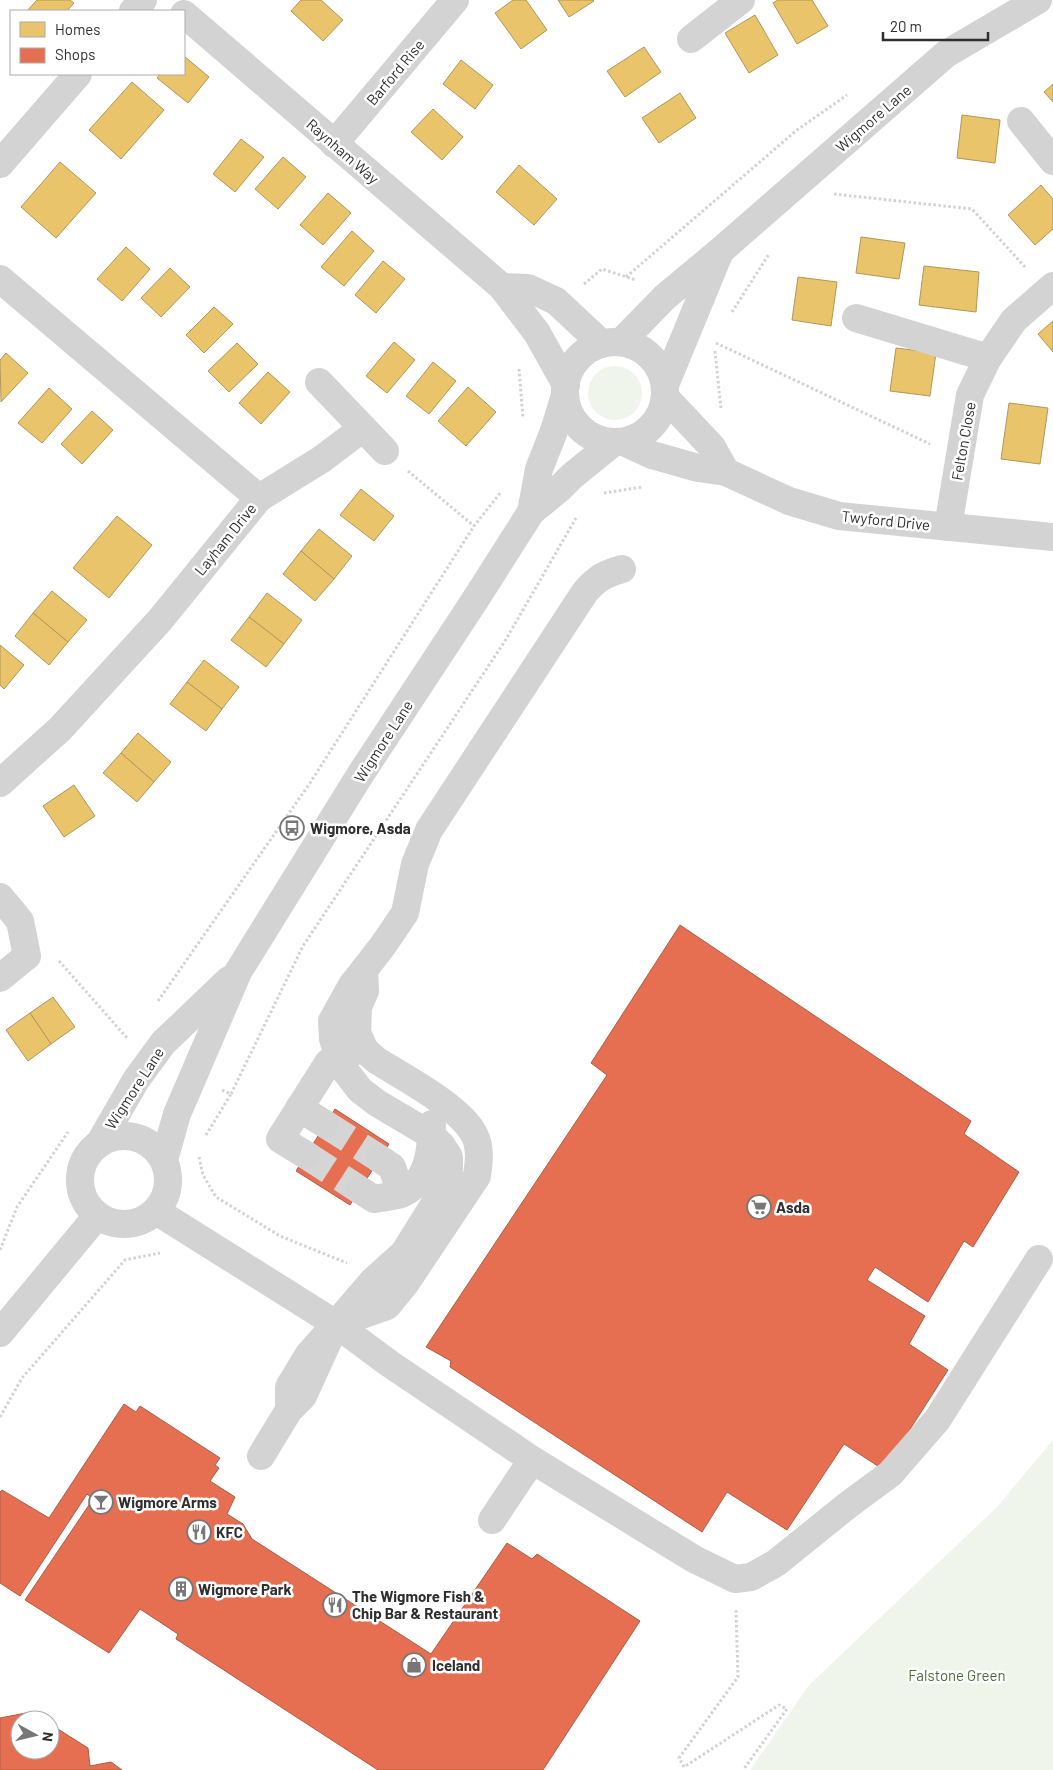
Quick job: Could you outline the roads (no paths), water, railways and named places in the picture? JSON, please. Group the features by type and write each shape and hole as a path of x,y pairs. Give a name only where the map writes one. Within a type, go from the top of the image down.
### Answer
{"street":[{"path":"134,10 143,0"},
{"path":"167,0 179,10"},
{"name":"Barford Rise","path":"334,144 455,0"},
{"path":"691,39 741,0"},
{"name":"Wigmore Lane","path":"530,512 539,469 554,431 570,371 578,358 589,350 611,343 719,252 946,54 1038,0"},
{"name":"Raynham Way","path":"185,15 502,287 537,333 565,390"},
{"path":"0,164 77,75"},
{"path":"1021,120 1053,161"},
{"name":"Wigmore Lane","path":"164,1160 177,1114 238,972 360,775 477,597 530,512 572,476 619,442 639,436 652,426 661,413 665,391 719,252"},
{"name":"Layham Drive","path":"0,279 259,498 160,620 60,729 0,783"},
{"path":"502,287 528,288 556,302 611,343 641,349 657,364 665,391 712,447 726,472"},
{"name":"Felton Close","path":"948,526 970,395 988,358 1014,320 1050,288"},
{"path":"856,318 988,358"},
{"path":"319,382 385,451"},
{"path":"565,390 572,419 581,429 590,436 602,441 619,442"},
{"path":"259,498 322,459 363,428"},
{"name":"Twyford Drive","path":"619,442 652,455 698,468 726,472 789,501 838,516 1053,537"},
{"path":"261,1456 290,1410 289,1387 309,1354 373,1281 404,1253 447,1184 449,1157 442,1146 431,1135 377,1103 360,1090 346,1072 333,1039 332,1021 352,985 405,913 415,864 429,830 585,592 594,582 606,574 622,569"},
{"path":"0,897 20,921 27,956 0,978"},
{"path":"364,970 365,991 358,1007 356,1033 371,1055 377,1080 432,1116 428,1165 414,1187 400,1194"},
{"name":"Wigmore Lane","path":"97,1216 88,1206 82,1193 80,1179 82,1166 89,1154 99,1144 136,1080 163,1043 238,972"},
{"path":"295,1116 315,1140 280,1139 328,1063 338,1055 371,1055 459,1114 475,1136 480,1160 477,1176 405,1284 387,1306 336,1324"},
{"name":"Wigmore Lane","path":"99,1144 112,1138 128,1136 142,1139 155,1148 164,1160 168,1173 169,1187 164,1200 156,1211"},
{"path":"370,1174 431,1212"},
{"path":"0,1333 97,1216 121,1225 146,1219 156,1211 336,1324 390,1364 534,1461 694,1559 735,1579 751,1577 776,1563 890,1474 937,1420 1040,1259"},
{"path":"492,1520 524,1472 534,1461"}],"tunnel":[{"path":"325,1124 380,1159"},
{"path":"306,1155 360,1190"}],"place":[{"name":"Wigmore, Asda","path":"292,828"},
{"name":"Asda","path":"759,1207"},
{"name":"Wigmore Arms","path":"101,1502"},
{"name":"KFC","path":"199,1532"},
{"name":"Wigmore Park","path":"181,1589"},
{"name":"The Wigmore Fish & Chip Bar & Restaurant","path":"335,1605"},
{"name":"Iceland","path":"414,1665"}],"park label":[{"name":"Falstone Green","path":"957,1675"}]}
